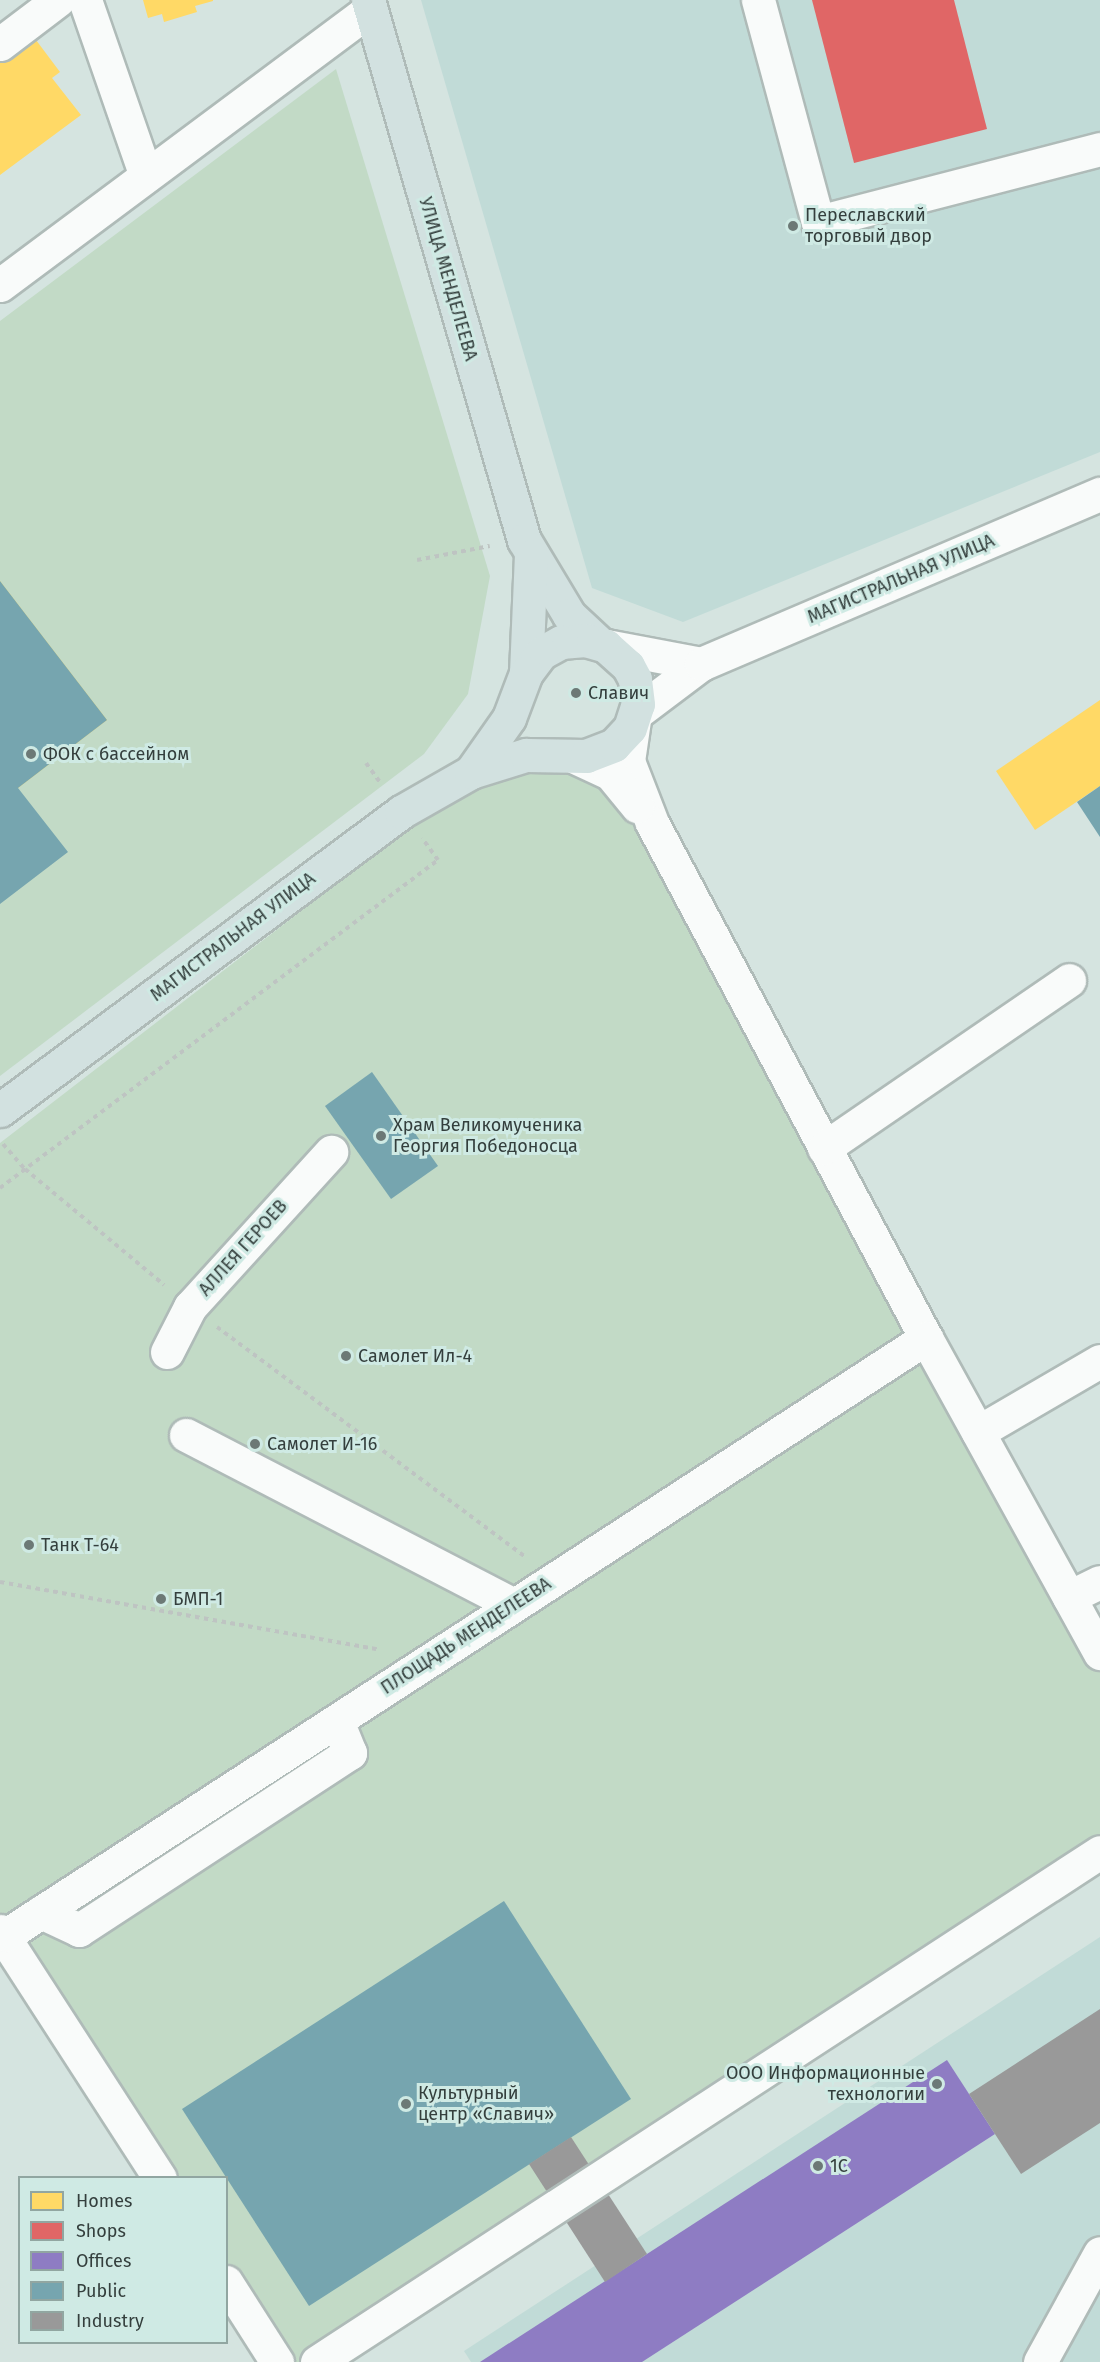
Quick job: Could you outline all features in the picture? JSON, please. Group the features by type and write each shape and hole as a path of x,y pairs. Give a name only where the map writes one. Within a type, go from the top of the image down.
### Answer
{"main road":[{"name":"УЛИЦА МЕНДЕЛЕЕВА","path":"369,4 528,548"},
{"path":"471,772 526,755 570,756 606,750 622,738 635,717 635,679 628,666 568,615 528,548"},
{"path":"528,548 523,717 530,730 545,746 570,756"},
{"path":"471,772 509,718 523,681 551,646 575,640 602,644"},
{"name":"МАГИСТРАЛЬНАЯ УЛИЦА","path":"0,1110 401,812 471,772"}],"street":[{"path":"0,44 58,0"},
{"path":"85,0 146,176"},
{"path":"758,0 818,222 1100,149"},
{"path":"0,285 369,4"},
{"name":"МАГИСТРАЛЬНАЯ УЛИЦА","path":"635,717 701,664 1100,494"},
{"path":"602,644 701,664"},
{"path":"635,717 628,761 652,823 824,1148 836,1186 926,1338 1100,1653"},
{"path":"570,756 610,773 652,823"},
{"path":"824,1148 1069,980"},
{"name":"АЛЛЕЯ ГЕРОЕВ","path":"167,1352 190,1307 331,1152"},
{"name":"ПЛОЩАДЬ МЕНДЕЛЕЕВА","path":"3,1933 41,1912 555,1579 608,1532 926,1338"},
{"path":"978,1432 1100,1361"},
{"path":"186,1436 514,1605"},
{"path":"1069,1597 1100,1582"},
{"path":"318,2362 1100,1852"},
{"path":"3,1933 159,2176"},
{"path":"1040,2362 1100,2253"},
{"path":"228,2285 277,2362"}],"path":[{"path":"417,560 528,548"},
{"path":"0,1188 438,860 366,763"},
{"path":"0,1142 25,1169 190,1307 555,1579"},
{"path":"0,1582 432,1659"}],"shaded area":[{"name":"Переславский торговый двор","path":"421,0 1100,0 1100,452 683,622 592,588"},
{"path":"1100,1937 1100,2362 471,2362 464,2351"}],"green space":[{"path":"336,69 490,576 468,694 424,754 0,1076 0,321"},
{"path":"564,763 604,780 644,828 1100,1654 1100,1852 316,2362 278,2362 228,2283 228,2176 160,2176 0,1930 0,1143 463,786"}],"building: Homes":[{"path":"143,0 213,1 195,6 197,12 164,22 162,14 148,18"},
{"path":"33,36 60,72 52,78 81,115 0,175 0,61"},
{"name":"ФОК с бассейном","path":"0,581 107,720 18,788 0,764"},
{"path":"1100,700 1100,786 1035,830 996,771"}],"building: Shops":[{"path":"812,0 954,0 987,129 854,163"}],"building: Offices":[{"path":"947,2060 995,2134 642,2362 480,2362"}],"building: Public":[{"name":"ФОК с бассейном","path":"0,581 107,720 18,788 68,852 0,904"},
{"path":"1100,786 1100,837 1077,802"},
{"name":"Храм Великомученика Георгия Победоносца","path":"372,1072 438,1166 391,1199 325,1106"},
{"name":"Культурный центр «Славич»","path":"504,1901 631,2099 309,2306 228,2180 228,2176 225,2176 182,2109"}],"building: Industry":[{"path":"1100,2009 1100,2123 1021,2174 969,2094"},
{"path":"571,2137 647,2254 605,2282 529,2164"}],"place":[{"name":"Переславский торговый двор","path":"793,226"},
{"name":"Славич","path":"576,693"},
{"name":"ФОК с бассейном","path":"31,754"},
{"name":"Храм Великомученика Георгия Победоносца","path":"381,1136"},
{"name":"Самолет Ил-4","path":"346,1356"},
{"name":"Самолет И-16","path":"255,1444"},
{"name":"Танк Т-64","path":"29,1545"},
{"name":"БМП-1","path":"161,1599"},
{"name":"ООО Информационные технологии","path":"937,2084"},
{"name":"Культурный центр «Славич»","path":"406,2104"},
{"name":"1С","path":"818,2166"}]}
